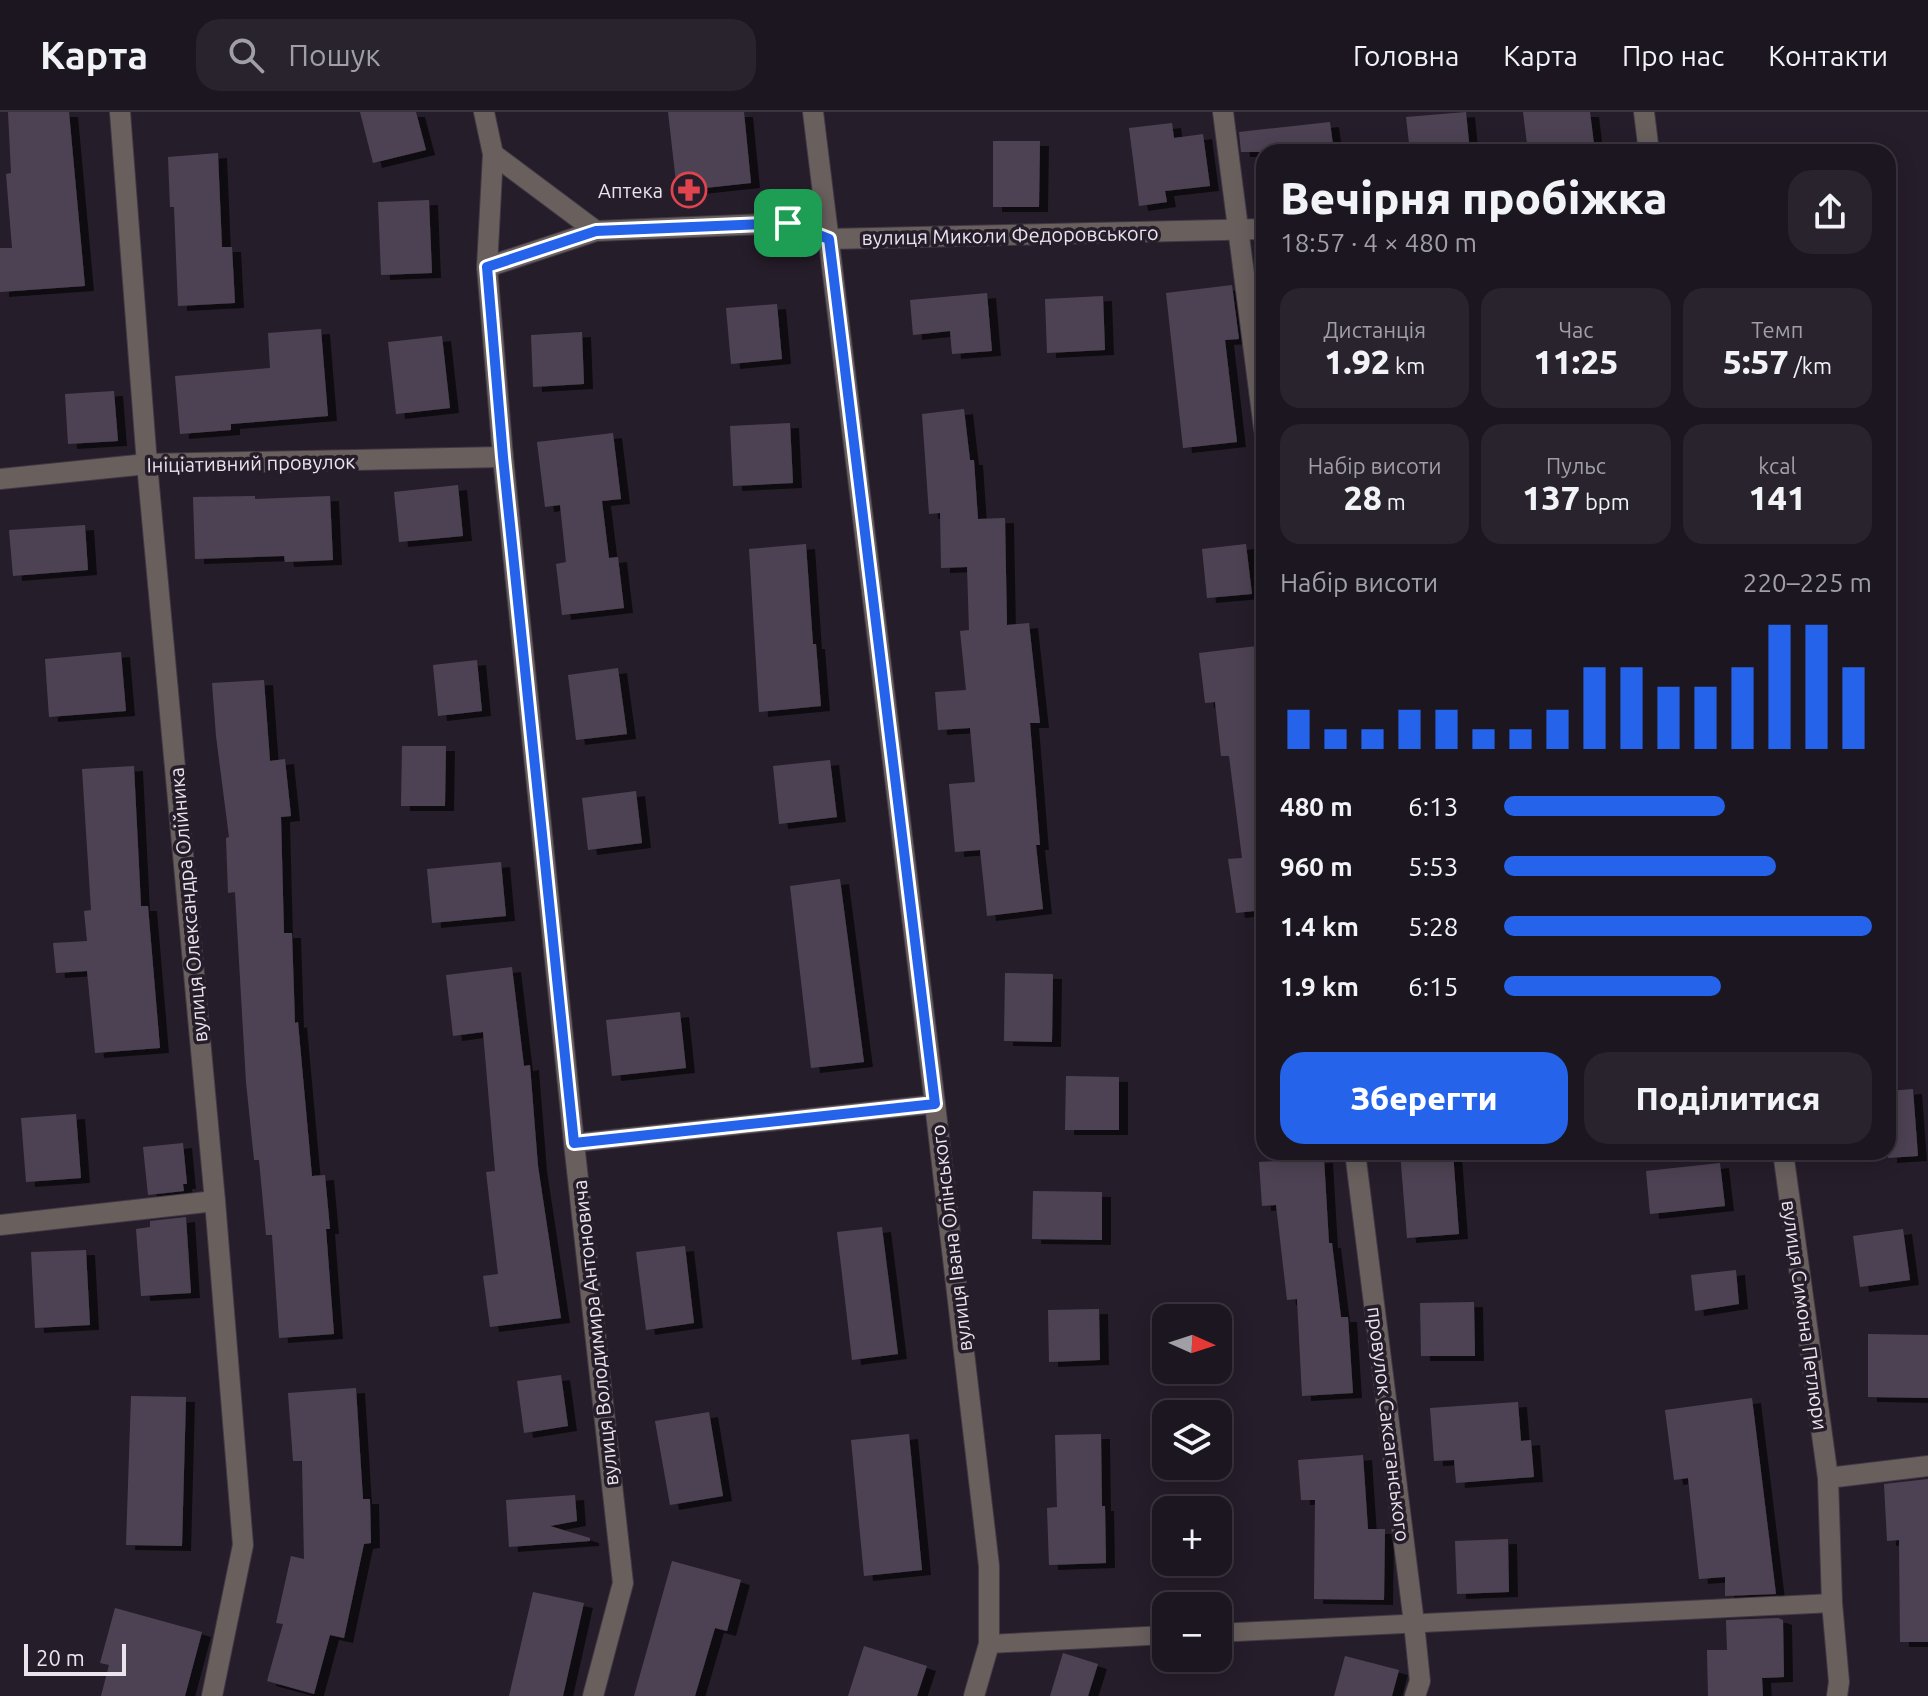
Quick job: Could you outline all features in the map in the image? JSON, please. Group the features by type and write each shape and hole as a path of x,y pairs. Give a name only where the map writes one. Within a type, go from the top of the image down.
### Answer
{"street":[{"name":"вулиця Олександра Олійника","path":"120,112 147,464 215,1201 243,1545 212,1696"},
{"path":"484,112 493,154 596,231"},
{"name":"вулиця Івана Олінського","path":"813,112 989,1566 989,1644 974,1696"},
{"path":"1223,112 1256,365"},
{"path":"1644,112 1648,144"},
{"name":"вулиця Володимира Антоновича","path":"493,154 487,267 503,457 623,1583 593,1696"},
{"name":"вулиця Миколи Федоровського","path":"487,267 596,231 788,223 829,239 1256,229"},
{"name":"Ініціативний провулок","path":"0,479 147,464 503,457"},
{"name":"провулок Саксаганського","path":"1356,1160 1414,1623 1420,1681 1415,1696"},
{"name":"вулиця Симона Петлюри","path":"1784,1160 1828,1478 1832,1603 1839,1682 1837,1696"},
{"path":"0,1225 215,1201"},
{"path":"1828,1478 1928,1466"}],"lane":[{"path":"574,1143 935,1104"},
{"path":"1232,1632 1832,1603"},
{"path":"989,1644 1152,1636"}],"building":[{"path":"8,112 69,112 85,286 0,292 0,248 12,248 6,174 11,173"},
{"path":"360,112 416,112 426,150 373,163"},
{"path":"668,112 744,112 751,183 677,191"},
{"path":"1466,112 1469,144 1409,144 1406,117"},
{"path":"1523,112 1590,112 1594,144 1527,144"},
{"path":"1330,122 1333,144 1256,144 1256,152 1241,152 1239,132"},
{"path":"1172,123 1174,138 1203,134 1210,186 1165,191 1167,202 1139,206 1129,128"},
{"path":"993,141 1040,141 1039,207 993,207"},
{"path":"218,153 222,247 232,247 235,303 178,306 174,207 170,207 168,157"},
{"path":"429,200 432,273 381,275 378,202"},
{"path":"1232,285 1239,339 1225,340 1237,442 1183,448 1166,293"},
{"path":"987,293 992,351 952,354 950,331 913,335 910,300"},
{"path":"1103,296 1105,350 1047,353 1045,299"},
{"path":"777,304 782,359 731,364 726,308"},
{"path":"321,329 328,416 231,424 231,430 180,434 175,376 270,368 268,333"},
{"path":"582,332 584,384 533,387 531,335"},
{"path":"442,336 450,408 396,414 388,342"},
{"path":"114,391 118,441 68,444 65,394"},
{"path":"964,409 970,460 974,460 978,519 1005,518 1007,625 1029,623 1040,723 1030,723 1040,845 1036,845 1043,909 987,916 980,850 955,852 949,784 975,782 970,728 938,730 935,692 966,690 960,631 969,630 967,567 941,568 940,513 929,514 922,414"},
{"path":"790,423 793,483 733,486 730,426"},
{"path":"613,433 621,499 602,501 609,558 618,557 624,608 562,615 556,564 566,562 560,505 545,507 537,442"},
{"path":"458,485 463,536 399,542 394,492"},
{"path":"255,496 255,499 330,496 333,560 285,562 284,556 195,559 193,497"},
{"path":"85,525 88,570 13,576 9,530"},
{"path":"806,544 821,706 759,712 749,549"},
{"path":"1246,544 1252,594 1207,598 1202,549"},
{"path":"1256,646 1256,911 1236,913 1228,859 1242,858 1229,756 1221,756 1215,702 1205,703 1199,653"},
{"path":"121,652 126,711 49,717 45,659"},
{"path":"477,660 482,711 438,716 433,665"},
{"path":"618,668 627,734 576,740 568,675"},
{"path":"264,680 270,761 285,759 291,816 281,817 284,933 292,933 295,1023 298,1022 312,1176 325,1175 334,1334 279,1338 272,1235 266,1235 259,1160 254,1160 246,1082 235,892 228,893 226,838 229,837 212,683"},
{"path":"402,746 446,746 445,806 401,806"},
{"path":"830,760 837,817 779,824 773,766"},
{"path":"134,766 141,906 148,906 160,1048 95,1053 87,971 56,973 53,943 87,941 84,911 91,910 82,769"},
{"path":"636,791 642,843 588,850 582,798"},
{"path":"501,862 506,916 432,923 427,869"},
{"path":"840,879 864,1062 811,1068 790,886"},
{"path":"512,967 524,1066 530,1065 538,1166 561,1318 490,1327 483,1276 498,1274 486,1172 495,1171 483,1032 453,1036 446,975"},
{"path":"1005,973 1053,974 1052,1042 1004,1041"},
{"path":"680,1012 686,1068 612,1076 606,1020"},
{"path":"1066,1076 1119,1077 1119,1130 1065,1130"},
{"path":"1913,1089 1918,1156 1896,1157 1896,1090"},
{"path":"76,1114 81,1178 26,1182 21,1118"},
{"path":"183,1143 187,1184 183,1184 184,1191 148,1195 143,1147"},
{"path":"1324,1160 1329,1243 1332,1243 1341,1317 1348,1317 1353,1393 1302,1396 1297,1299 1287,1300 1276,1205 1262,1206 1259,1162"},
{"path":"1401,1160 1454,1160 1459,1234 1407,1238"},
{"path":"1720,1163 1725,1206 1650,1214 1646,1171"},
{"path":"1033,1191 1102,1192 1102,1240 1032,1239"},
{"path":"186,1217 191,1293 141,1296 136,1229 150,1227 150,1221"},
{"path":"882,1227 898,1354 852,1360 837,1232"},
{"path":"1903,1229 1910,1280 1860,1287 1853,1236"},
{"path":"685,1246 694,1323 646,1330 636,1252"},
{"path":"86,1250 90,1325 35,1328 31,1252"},
{"path":"1736,1270 1739,1304 1695,1311 1691,1275"},
{"path":"1474,1302 1475,1356 1421,1356 1420,1303"},
{"path":"1099,1309 1100,1360 1049,1362 1048,1310"},
{"path":"1868,1334 1928,1335 1928,1398 1868,1397"},
{"path":"561,1375 568,1426 524,1433 517,1381"},
{"path":"356,1388 363,1499 370,1499 371,1543 364,1544 344,1638 330,1635 314,1694 267,1681 283,1624 276,1623 291,1556 304,1559 302,1461 293,1461 288,1393"},
{"path":"131,1396 186,1397 182,1546 126,1545"},
{"path":"1752,1398 1776,1594 1725,1596 1725,1577 1699,1579 1688,1478 1674,1480 1665,1410"},
{"path":"1518,1402 1521,1441 1531,1440 1534,1477 1456,1483 1454,1460 1434,1461 1430,1408"},
{"path":"709,1412 723,1496 670,1505 655,1421"},
{"path":"909,1434 922,1570 864,1576 851,1440"},
{"path":"1101,1434 1106,1563 1049,1565 1047,1508 1057,1507 1055,1435"},
{"path":"1363,1455 1368,1529 1385,1529 1384,1600 1314,1599 1315,1500 1301,1500 1298,1460"},
{"path":"1928,1479 1928,1642 1900,1642 1899,1540 1887,1541 1884,1484"},
{"path":"575,1495 577,1521 550,1526 590,1538 590,1541 509,1547 506,1500"},
{"path":"1508,1539 1509,1592 1457,1594 1455,1541"},
{"path":"672,1561 741,1580 727,1631 715,1628 695,1696 634,1696"},
{"path":"533,1592 584,1603 563,1696 509,1696"},
{"path":"115,1608 202,1632 185,1696 101,1696 109,1665 100,1663"},
{"path":"1726,1620 1783,1620 1784,1677 1762,1678 1763,1696 1708,1696 1707,1650 1727,1650"},
{"path":"864,1646 927,1666 917,1696 848,1696"},
{"path":"1063,1653 1098,1664 1088,1696 1050,1696"},
{"path":"1345,1656 1399,1670 1392,1696 1334,1696"}],"place":[{"name":"Аптека","path":"689,190"}],"route":[{"path":"788,223 829,239 935,1104 574,1143 503,457 487,267 596,231 788,223"}]}
